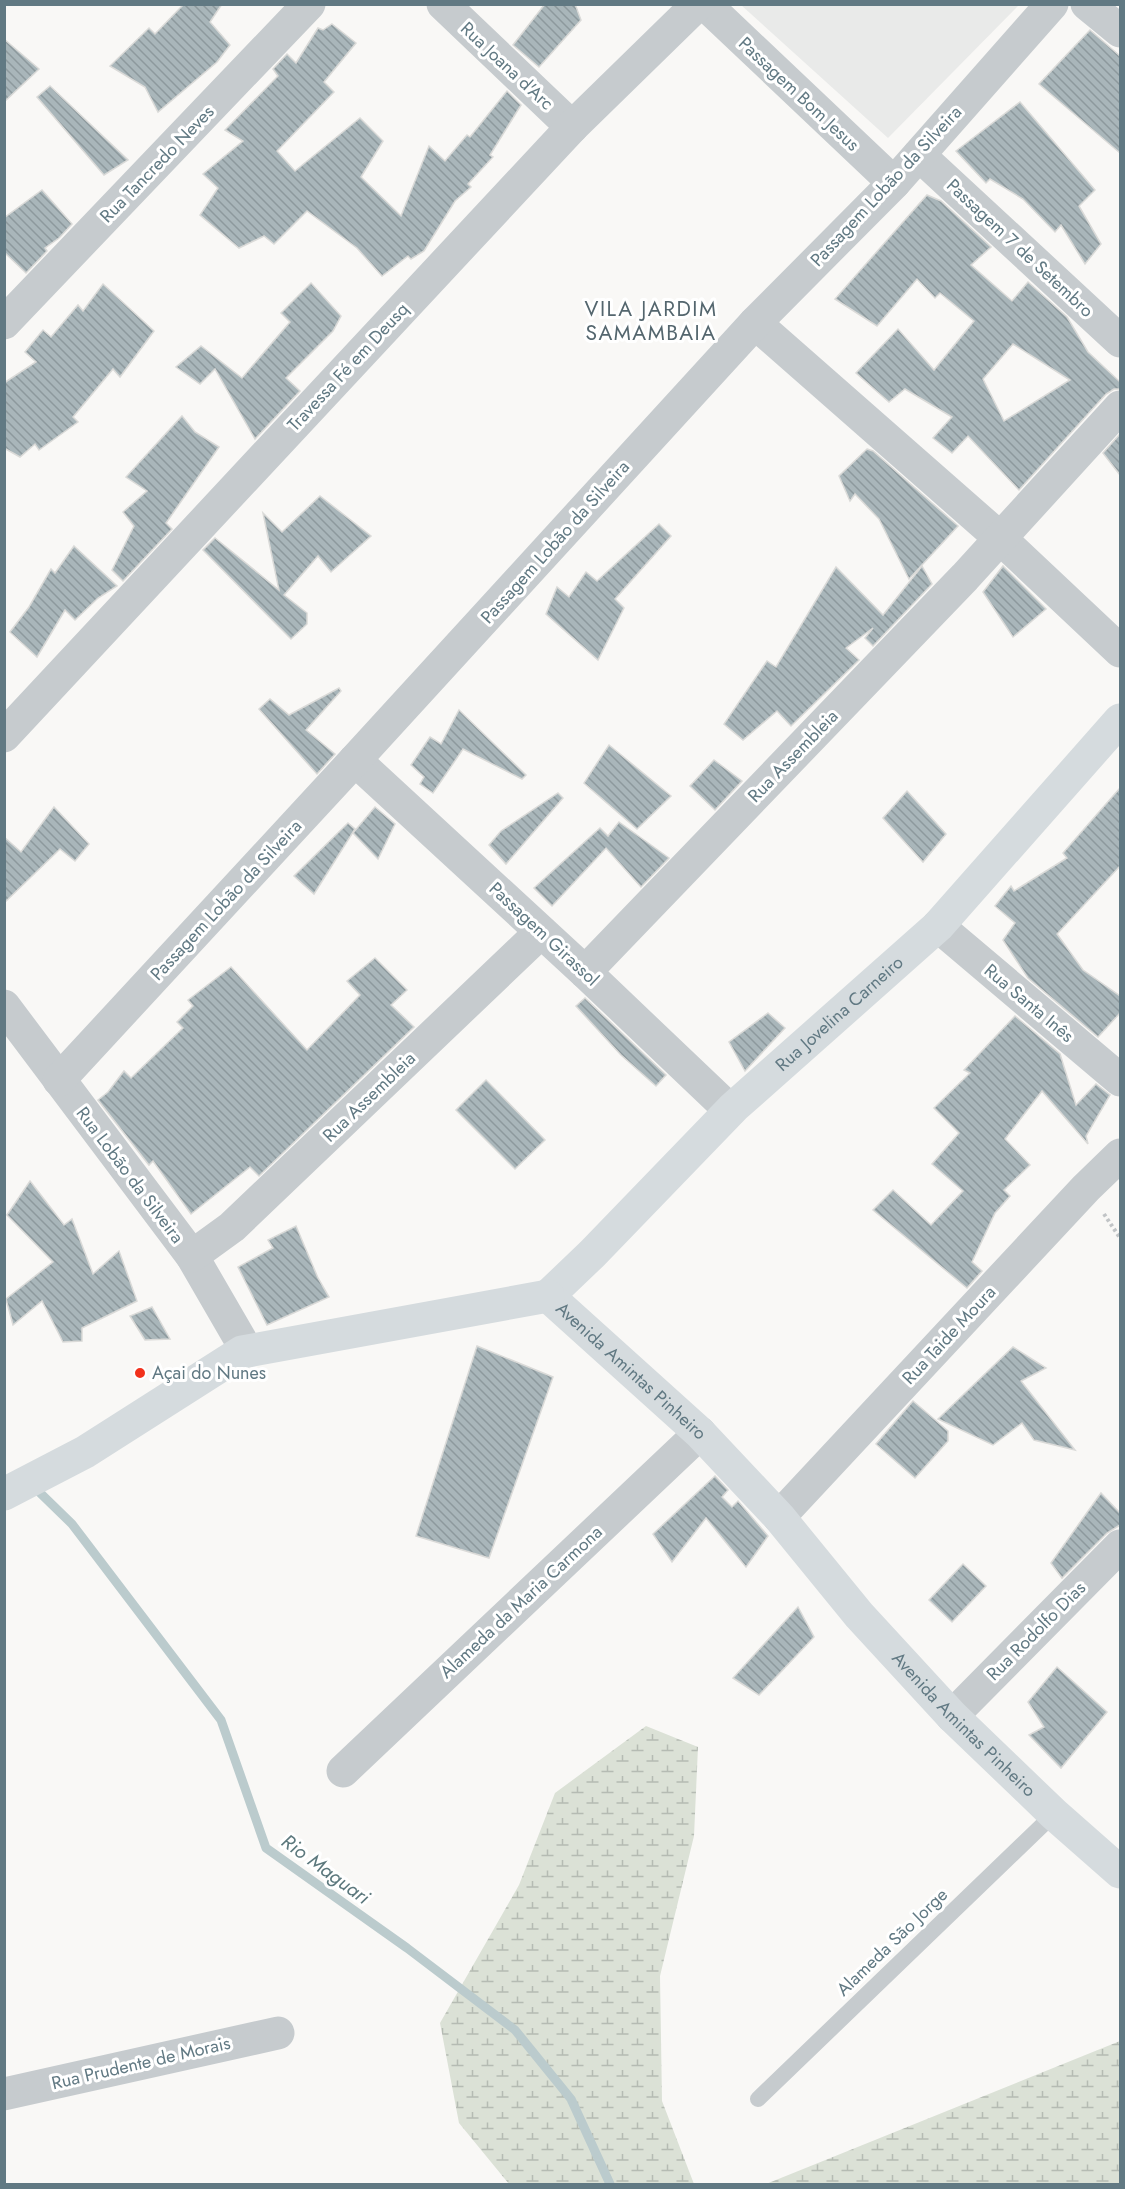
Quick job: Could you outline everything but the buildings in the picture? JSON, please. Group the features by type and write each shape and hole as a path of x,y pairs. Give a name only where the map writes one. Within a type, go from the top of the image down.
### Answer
{"street":[{"name":"Rua Tancredo Neves","path":"4,323 309,4"},
{"name":"Rua Joana d'Arc","path":"442,4 572,127"},
{"name":"Travessa Fé em Deusq","path":"4,736 572,127 698,4"},
{"name":"Passagem Bom Jesus","path":"705,4 894,183"},
{"name":"Passagem Lobão da Silveira","path":"58,1080 755,323 894,183 1052,4"},
{"name":"Passagem 7 de Setembro","path":"919,155 1120,341"},
{"path":"755,323 1000,538 1120,651"},
{"name":"Rua Assembleia","path":"585,972 1000,538 1120,407"},
{"name":"Rua Jovelina Carneiro","path":"548,1296 592,1254 730,1110 938,926 1120,720"},
{"name":"Passagem Girassol","path":"355,760 585,972 730,1110"},
{"name":"Rua Santa Inês","path":"938,926 1120,1080"},
{"name":"Rua Assembleia","path":"192,1256 232,1227 541,932"},
{"name":"Rua Lobão da Silveira","path":"4,1006 192,1256 247,1351"},
{"name":"Rua Taide Moura","path":"779,1517 1077,1197 1120,1155"},
{"name":"Avenida Amintas Pinheiro","path":"4,1494 85,1452 242,1352 548,1296 700,1433 779,1517 859,1615 952,1716 1054,1814 1119,1867"},
{"name":"Alameda da Maria Carmona","path":"343,1771 700,1433"},
{"name":"Rua Rodolfo Dias","path":"952,1716 1120,1546"},
{"name":"Rua Prudente de Morais","path":"4,2094 278,2033"}],"lane":[{"name":"Alameda São Jorge","path":"758,2099 1054,1814"}],"shaded area":[{"path":"742,4 1019,5 888,138"}],"green space":[{"path":"646,1726 698,1747 694,1836 660,1976 662,2101 694,2184 509,2184 459,2123 440,2023 519,1885 555,1793"},
{"path":"1120,2041 1120,2184 766,2184"}],"waterway":[{"name":"Rio Maguari","path":"33,1486 72,1524 221,1720 266,1848 407,1948 515,2030 571,2099 610,2184"}],"place":[{"name":"Açai do Nunes","path":"140,1373"}],"district":[{"name":"VILA JARDIM SAMAMBAIA","path":"651,321"}]}
